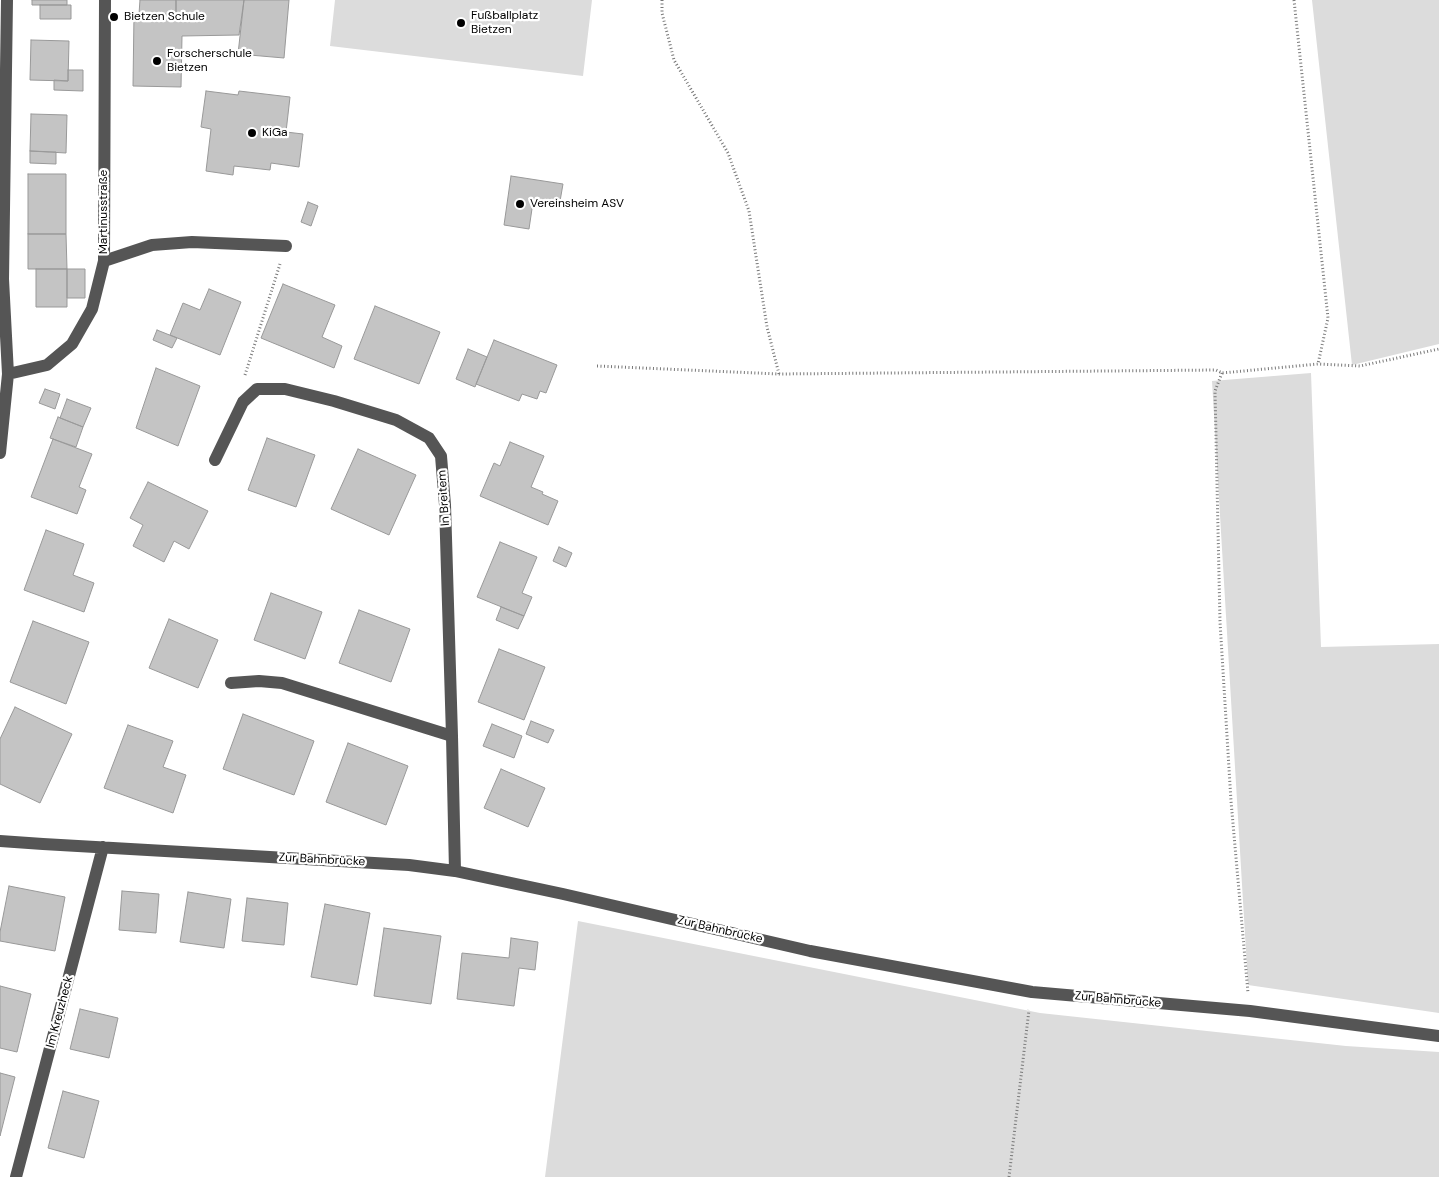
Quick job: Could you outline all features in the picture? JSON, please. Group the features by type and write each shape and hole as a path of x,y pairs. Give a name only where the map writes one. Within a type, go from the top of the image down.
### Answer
{"street":[{"path":"0,453 8,374 1,279 7,0"},
{"name":"Martinusstraße","path":"8,374 47,365 72,344 92,309 104,261 105,0"},
{"path":"104,261 152,245 192,242 286,246"},
{"path":"215,460 243,402 257,388"},
{"name":"In Breitem","path":"257,388 285,389 334,401 396,420 429,438 441,456 446,505 455,870"},
{"path":"231,683 260,681 282,684 452,736"},
{"name":"Zur Bahnbrücke","path":"0,841 455,870 810,950 1032,992 1250,1011 1439,1036"},
{"name":"Im Kreuzheck","path":"16,1177 103,848"}],"path":[{"path":"662,0 662,13 674,60 728,153 748,211 767,327 779,374"},
{"path":"1294,0 1328,318 1318,364"},
{"path":"257,388 245,374 286,246"},
{"path":"597,366 779,374 1160,370 1216,370 1222,373 1318,364 1360,366 1439,349"},
{"path":"1222,373 1215,391 1220,622 1231,802 1250,1011"},
{"path":"1009,1177 1032,992"}],"shaded area":[{"name":"Fußballplatz Bietzen","path":"335,0 592,0 583,76 330,46"},
{"path":"1312,0 1439,0 1439,344 1352,365"},
{"path":"1311,373 1321,647 1439,644 1439,1013 1248,985 1212,381"},
{"path":"578,921 1040,1013 1346,1046 1439,1052 1439,1177 545,1177"}],"building":[{"path":"32,0 67,0 67,5 32,5"},
{"path":"140,0 176,0 176,14 139,14"},
{"name":"Forscherschule Bietzen","path":"176,0 244,0 239,35 182,36 181,87 133,86 134,14 176,14"},
{"path":"244,0 289,0 284,58 238,54"},
{"path":"40,5 71,5 71,19 40,19"},
{"path":"31,40 69,41 68,81 30,80"},
{"path":"68,70 83,70 83,91 54,90 54,80 68,81"},
{"name":"KiGa","path":"206,91 238,95 239,91 290,97 286,132 303,134 299,167 271,163 270,170 234,166 233,175 206,171 211,129 201,127"},
{"path":"31,114 67,115 66,153 30,151"},
{"path":"30,151 56,152 56,164 30,163"},
{"path":"28,174 66,174 66,234 28,234"},
{"name":"Vereinsheim ASV","path":"511,176 563,184 559,207 533,202 529,229 504,225"},
{"path":"308,202 318,206 311,226 301,222"},
{"path":"28,234 66,234 67,269 28,269"},
{"path":"36,269 67,269 67,307 36,307"},
{"path":"67,269 85,269 85,298 67,298"},
{"path":"283,284 335,305 322,337 342,346 334,368 261,338"},
{"path":"209,289 241,302 220,355 170,335 183,303 200,310"},
{"path":"375,306 440,332 419,384 354,359"},
{"path":"157,330 177,338 172,348 153,340"},
{"path":"494,340 557,365 546,393 540,391 537,399 522,394 519,401 476,384"},
{"path":"468,349 487,357 475,387 456,379"},
{"path":"156,368 200,386 178,446 136,428"},
{"path":"45,389 60,394 55,409 39,403"},
{"path":"67,399 91,408 83,427 60,418"},
{"path":"58,417 83,427 76,447 50,438"},
{"path":"267,438 315,455 296,507 248,490"},
{"path":"53,439 92,454 79,487 86,490 77,514 31,497"},
{"path":"510,442 544,456 531,487 558,501 548,525 480,496 494,463 500,466"},
{"path":"358,449 416,475 389,535 331,509"},
{"path":"148,482 208,511 189,549 174,541 164,562 133,546 143,525 130,518"},
{"path":"46,530 84,544 73,575 94,583 84,612 24,590"},
{"path":"500,542 537,557 522,593 532,597 524,616 477,597"},
{"path":"559,547 572,553 566,567 553,561"},
{"path":"271,593 322,612 305,659 254,640"},
{"path":"501,607 524,616 518,629 496,620"},
{"path":"359,610 410,629 391,682 339,663"},
{"path":"169,619 218,640 198,688 149,668"},
{"path":"33,621 89,642 66,704 10,682"},
{"path":"499,649 545,667 524,720 478,702"},
{"path":"15,707 72,734 40,803 0,784 0,739"},
{"path":"243,714 314,741 294,795 223,769"},
{"path":"531,721 554,730 548,743 526,734"},
{"path":"492,724 522,736 514,758 483,746"},
{"path":"128,725 173,741 163,767 186,775 173,813 104,788"},
{"path":"348,743 408,766 386,825 326,802"},
{"path":"501,769 545,788 528,827 484,808"},
{"path":"9,886 65,897 55,951 0,941"},
{"path":"122,891 159,894 156,933 119,930"},
{"path":"188,892 231,899 224,948 180,942"},
{"path":"247,898 288,903 284,945 242,941"},
{"path":"325,904 370,913 357,985 311,977"},
{"path":"384,928 441,936 431,1004 374,996"},
{"path":"511,938 538,942 535,970 519,968 514,1006 457,999 462,953 509,958"},
{"path":"0,986 31,994 17,1052 0,1048"},
{"path":"80,1009 118,1018 109,1058 70,1049"},
{"path":"0,1073 15,1077 0,1136"},
{"path":"63,1091 99,1101 84,1158 48,1148"}],"place":[{"name":"Bietzen Schule","path":"114,17"},
{"name":"Fußballplatz Bietzen","path":"461,23"},
{"name":"Forscherschule Bietzen","path":"157,61"},
{"name":"KiGa","path":"252,133"},
{"name":"Vereinsheim ASV","path":"520,204"}]}
